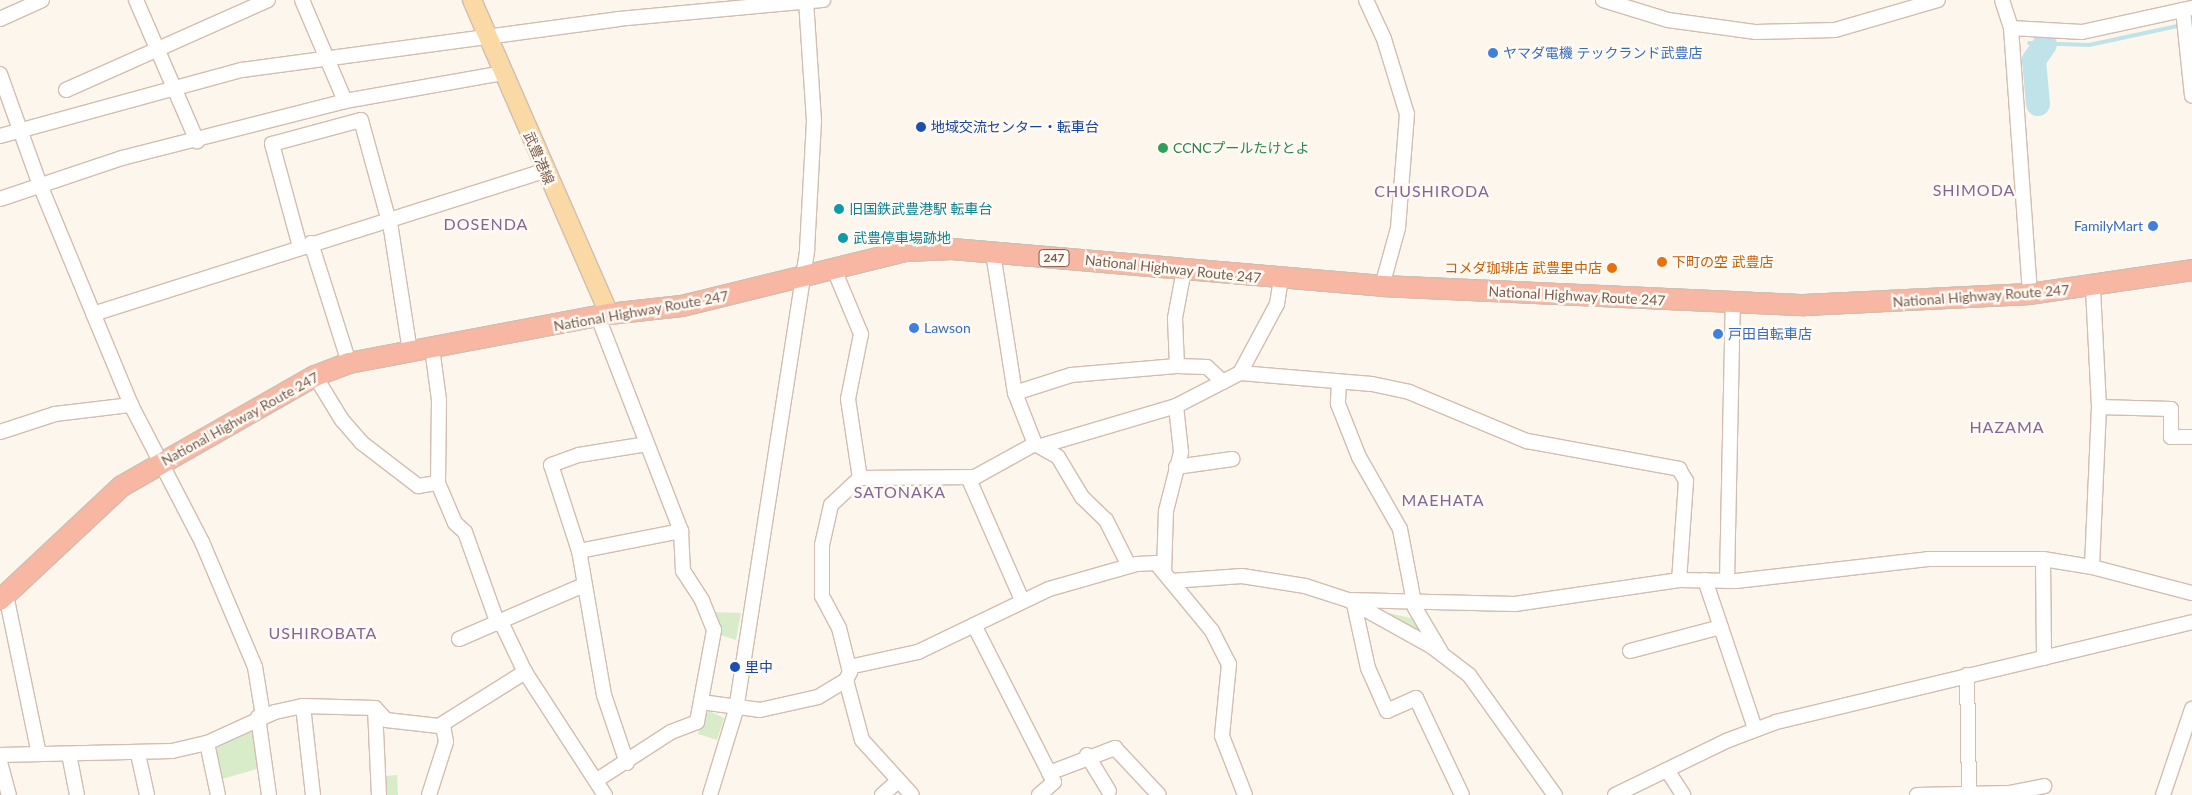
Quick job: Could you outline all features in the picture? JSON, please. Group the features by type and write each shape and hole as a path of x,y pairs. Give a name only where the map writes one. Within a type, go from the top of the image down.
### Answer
{"highway":[{"name":"National Highway Route 247","path":"3,597 102,501 160,462 316,376 349,363 603,316 682,306 833,267 906,251 994,252 1281,279 1382,286 1733,303 1916,303 2093,287 2192,270"}],"main road":[{"name":"武豊港線","path":"472,0 603,316"}],"street":[{"path":"0,19 42,0"},
{"path":"136,0 197,141"},
{"path":"66,90 268,0"},
{"path":"302,0 344,101"},
{"path":"0,136 21,128 242,70 488,36 823,0"},
{"path":"1366,0 1384,39 1407,114 1398,228 1382,286"},
{"path":"1603,0 1668,20 1756,32 1834,30 1938,0"},
{"path":"2002,0 2011,28 2030,294"},
{"path":"715,793 736,710 803,276 814,121 806,1"},
{"path":"2011,28 2082,32 2187,16 2192,96"},
{"path":"0,199 122,158 197,141 344,101 503,72"},
{"path":"0,74 40,185 131,404 202,542 255,668 269,795"},
{"path":"349,363 333,299 306,245 272,144 361,120 388,219 410,352"},
{"path":"93,314 544,171"},
{"path":"994,252 1014,393 1038,445 1058,457 1082,497 1106,520 1129,566"},
{"path":"833,267 861,334 848,399 860,478"},
{"path":"1177,366 1175,318 1184,270"},
{"path":"1240,373 1277,304 1281,279"},
{"path":"2092,567 2099,407 2093,287"},
{"path":"1728,581 1733,303"},
{"path":"597,780 627,763 671,732 697,722 714,630 702,600 682,571 681,531 647,444 603,316"},
{"path":"432,348 439,400 438,483 455,523 465,532 499,623 525,672 605,795"},
{"path":"1014,393 1071,375 1177,366 1208,367 1223,382"},
{"path":"912,795 897,782 862,740 839,628 822,596 822,545 831,505 860,478 968,477 1004,464 1038,445 1176,406 1240,373 1339,382 1408,392 1527,441 1679,469 1686,481 1678,580"},
{"path":"316,376 342,420 362,443 418,486 438,483"},
{"path":"1339,382 1338,404 1356,448 1400,529 1414,603 1442,656"},
{"path":"0,432 56,414 131,404"},
{"path":"1167,577 1166,511 1176,467 1181,428 1176,406"},
{"path":"2099,407 2171,408 2171,437 2192,437"},
{"path":"627,763 604,695 579,551 551,465 579,455 647,444"},
{"path":"1176,467 1232,460"},
{"path":"968,477 1022,600"},
{"path":"579,551 681,531"},
{"path":"1351,602 1515,604 1678,580 1728,581 1928,559 2043,560 2092,567 2192,593"},
{"path":"2043,560 2044,658"},
{"path":"701,702 736,710 760,710 809,700 847,673 918,652 1022,600 1129,566 1156,563 1212,631 1229,664 1222,736 1245,795"},
{"path":"1167,577 1219,576 1279,580 1351,602 1442,656 1469,675 1555,795"},
{"path":"1705,580 1755,728"},
{"path":"459,639 584,586"},
{"path":"3,597 39,754"},
{"path":"1351,602 1368,668 1386,711 1416,698 1462,795"},
{"path":"1615,795 1755,728 2192,622"},
{"path":"974,625 1054,782 1039,795"},
{"path":"1630,651 1720,626"},
{"path":"0,755 138,754 207,743 261,717 303,706 375,708 386,720 443,725 525,672"},
{"path":"1967,676 1969,794"},
{"path":"303,706 314,795"},
{"path":"375,708 379,795"},
{"path":"2163,795 2187,741 2192,708"},
{"path":"429,795 446,742 443,725"},
{"path":"207,743 218,795"},
{"path":"1049,773 1087,755 1115,748 1159,795"},
{"path":"69,754 77,795"},
{"path":"138,754 147,795"},
{"path":"1087,755 1109,792"},
{"path":"0,762 9,795"},
{"path":"1666,770 1683,795"},
{"path":"882,795 897,782"},
{"path":"1917,795 2010,794 2044,786"}],"green space":[{"path":"1370,609 1415,619 1425,635 1423,639"},
{"path":"713,612 741,613 736,640 718,634"},
{"path":"709,711 724,718 717,740 698,734 703,716"},
{"path":"255,730 260,768 222,779 215,752 219,746"},
{"path":"397,775 398,795 386,795 385,776"}],"waterway":[{"path":"2029,43 2089,45 2192,23"},
{"path":"2038,104 2034,60 2045,44"}],"place":[{"name":"ヤマダ電機 テックランド武豊店","path":"1493,53"},
{"name":"地域交流センター・転車台","path":"921,127"},
{"name":"CCNCプールたけとよ","path":"1163,148"},
{"name":"旧国鉄武豊港駅 転車台","path":"839,209"},
{"name":"FamilyMart","path":"2153,226"},
{"name":"武豊停車場跡地","path":"843,238"},
{"name":"下町の空 武豊店","path":"1662,262"},
{"name":"コメダ珈琲店 武豊里中店","path":"1612,268"},
{"name":"Lawson","path":"914,328"},
{"name":"戸田自転車店","path":"1718,334"},
{"name":"里中","path":"735,667"}],"district":[{"name":"SHIMODA","path":"1974,190"},
{"name":"CHUSHIRODA","path":"1432,191"},
{"name":"DOSENDA","path":"486,224"},
{"name":"HAZAMA","path":"2007,427"},
{"name":"SATONAKA","path":"900,492"},
{"name":"MAEHATA","path":"1443,500"},
{"name":"USHIROBATA","path":"323,633"}]}
